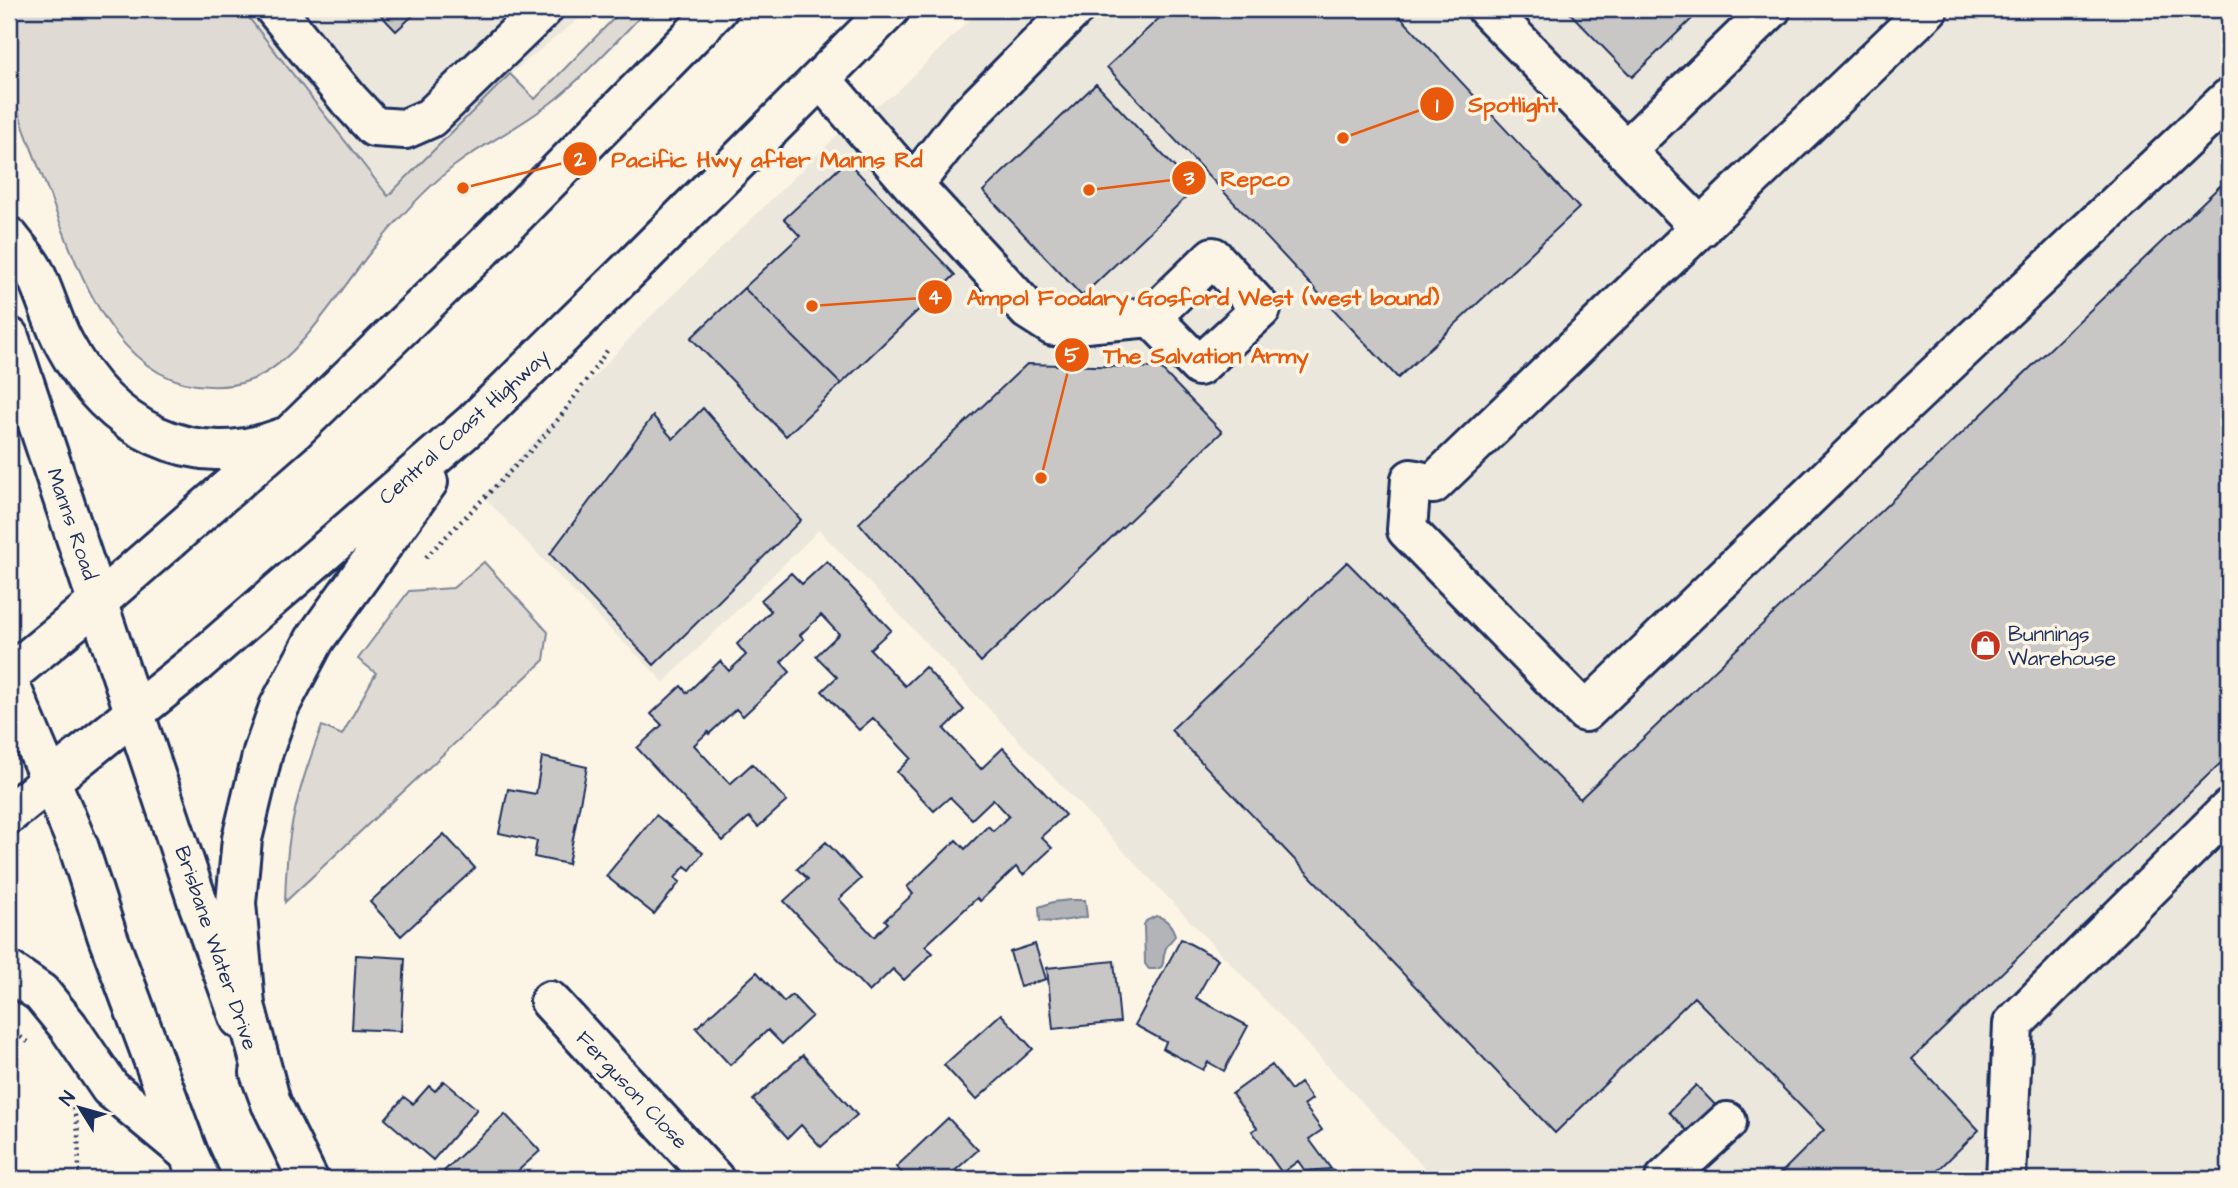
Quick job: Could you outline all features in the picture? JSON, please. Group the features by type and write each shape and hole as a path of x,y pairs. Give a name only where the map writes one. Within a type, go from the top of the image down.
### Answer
{"main road":[{"path":"275,9 374,127 405,129 430,118 543,9"},
{"path":"9,675 99,601 293,432 483,247 718,9"},
{"name":"Central Coast Highway","path":"9,814 199,661 474,422 890,9"},
{"path":"913,186 964,120 1074,9"},
{"path":"1487,9 1701,228"},
{"path":"1625,150 1771,9"},
{"path":"1928,9 1433,484 1411,479 1407,530 1585,712 1889,418 2229,98"},
{"path":"821,79 913,186 1028,310 1053,326 1151,317"},
{"path":"879,145 922,136 964,120"},
{"path":"9,237 33,269 64,344 82,374 103,400 130,422 173,443 222,452 267,444 293,432"},
{"name":"Manns Road","path":"9,337 135,712"},
{"path":"271,1103 245,1005 236,903 242,839 262,751 279,707 314,639 474,422"},
{"path":"9,683 79,848 107,934 194,1166"},
{"name":"Brisbane Water Drive","path":"135,712 198,903 271,1103 308,1179"},
{"path":"2006,1179 2013,1024 2229,809"},
{"path":"9,971 41,993 68,1026 110,1087 194,1166"},
{"name":"Ferguson Close","path":"550,1001 714,1179"},
{"path":"1665,1179 1727,1122"}],"path":[{"path":"425,558 538,443 561,416 614,341"},
{"path":"9,1029 34,1047"},
{"path":"71,1100 78,1123 80,1179"}],"shaded area":[{"path":"9,9 242,9 388,196 510,74 535,99 623,9 648,9 592,66 546,107 464,159 428,189 383,237 317,324 284,359 266,373 248,381 215,386 196,385 166,376 141,360 119,338 100,311 71,251 14,97 8,66"},
{"path":"242,9 591,9 510,74 387,197"},
{"path":"980,9 2229,9 2229,1179 1435,1179 819,530 664,682 587,606 483,496 644,323 855,118 895,94"},
{"path":"484,562 548,632 544,660 285,902 287,859 296,804 322,726 342,735 376,673 358,659 409,591 453,588"},
{"path":"1070,900 1085,900 1087,917 1055,922 1040,921 1039,907"},
{"path":"1156,916 1168,923 1175,936 1166,947 1161,967 1149,969 1145,964 1144,925"}],"building":[{"path":"375,9 420,9 396,31"},
{"path":"1169,9 1393,9 1579,208 1398,378 1107,67"},
{"path":"1566,9 1702,9 1632,77"},
{"path":"1096,84 1195,189 1082,296 983,191"},
{"path":"847,161 955,275 841,384 744,288 800,236 784,219"},
{"name":"Bunnings Warehouse","path":"2220,186 2229,196 2229,755 1912,1059 1979,1130 1929,1179 1775,1179 1824,1130 1694,997 1555,1133 1171,730 1347,562 1580,799"},
{"path":"744,288 841,384 786,436 691,338"},
{"path":"1027,364 1160,368 1222,432 981,662 859,523"},
{"path":"703,408 801,520 654,665 550,554 653,416 673,439"},
{"path":"827,561 891,630 870,649 905,686 925,667 964,710 944,729 981,769 1003,748 1065,815 1041,837 1052,848 1023,875 1016,867 980,901 977,898 925,946 933,953 904,980 893,969 869,992 784,901 808,879 797,869 826,842 861,879 839,899 874,937 888,923 885,920 913,894 907,887 956,840 965,849 988,826 993,831 1009,816 993,799 972,819 950,797 934,811 897,772 911,758 873,718 859,730 822,691 837,677 816,656 839,634 821,615 800,635 804,639 781,662 790,672 743,716 736,709 694,745 730,784 752,764 787,801 758,827 749,817 723,841 637,748 662,725 651,714 681,686 687,693 720,661 729,671 746,655 737,644 771,611 761,600 791,573 802,584"},
{"path":"542,757 587,767 568,864 534,857 537,841 499,833 508,789 536,794"},
{"path":"656,815 703,853 690,870 685,866 675,878 680,882 654,914 606,876"},
{"path":"444,834 475,868 401,936 370,902"},
{"path":"1181,939 1218,959 1196,998 1248,1026 1224,1071 1208,1062 1203,1070 1163,1049 1166,1042 1135,1025"},
{"path":"1035,944 1046,979 1020,987 1010,952"},
{"path":"356,955 405,958 401,1031 352,1029"},
{"path":"1114,961 1120,1022 1053,1029 1047,968"},
{"path":"757,972 784,1002 792,995 812,1016 782,1044 768,1030 730,1065 696,1028"},
{"path":"1001,1014 1033,1049 976,1100 944,1065"},
{"path":"803,1055 857,1115 821,1147 801,1125 788,1138 753,1100"},
{"path":"1272,1065 1291,1090 1300,1083 1312,1099 1304,1105 1322,1130 1309,1139 1331,1169 1305,1171 1298,1161 1282,1173 1252,1131 1257,1128 1232,1094"},
{"path":"444,1081 477,1109 433,1160 385,1119 404,1097 413,1104 429,1086 435,1091"},
{"path":"1696,1085 1720,1110 1692,1136 1669,1112"},
{"path":"505,1114 540,1151 509,1179 452,1179 444,1171"},
{"path":"948,1118 978,1150 949,1176 952,1179 908,1179 896,1167"}],"place":[{"name":"Spotlight","path":"1343,138"},
{"name":"Pacific Hwy after Manns Rd","path":"463,188"},
{"name":"Repco","path":"1089,190"},
{"name":"Ampol Foodary Gosford West (west bound)","path":"812,306"},
{"name":"The Salvation Army","path":"1041,478"},
{"name":"Bunnings Warehouse","path":"1985,646"}]}
